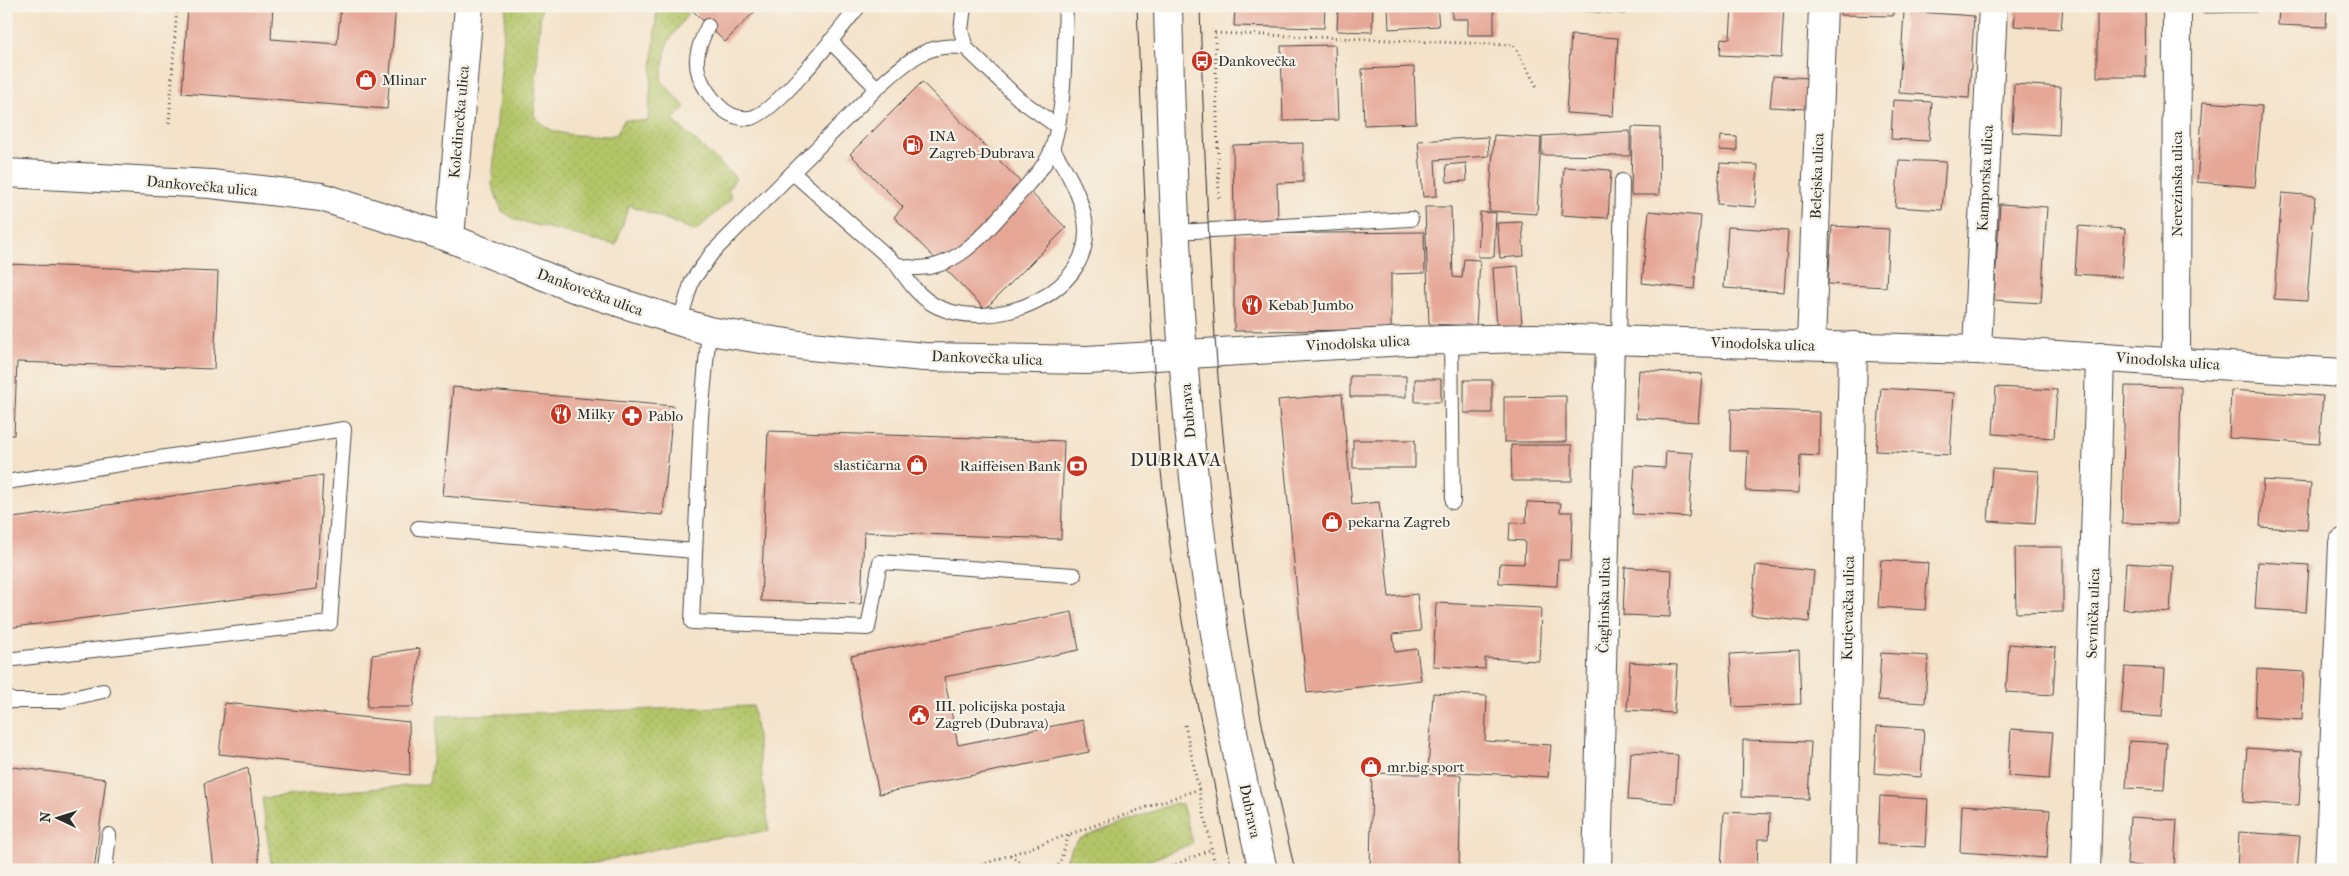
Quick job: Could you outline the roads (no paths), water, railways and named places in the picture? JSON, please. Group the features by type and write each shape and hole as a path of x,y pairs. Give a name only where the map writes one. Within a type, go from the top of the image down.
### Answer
{"street":[{"name":"Koledinečka ulica","path":"450,238 469,6"},
{"name":"Dubrava","path":"1168,6 1176,232 1190,442 1207,583 1230,718 1263,870"},
{"name":"Belejska ulica","path":"1811,345 1823,6"},
{"name":"Kamporska ulica","path":"1977,350 1994,6"},
{"name":"Nerezinska ulica","path":"2176,361 2177,6"},
{"name":"Dankovečka ulica","path":"6,173 211,184 321,197 450,238 574,288 679,323 710,331 800,345 924,357 1087,360 1183,354"},
{"name":"Vinodolska ulica","path":"1183,354 1451,340 1615,340 1977,350 2176,361 2343,373"},
{"name":"Čaglinska ulica","path":"1597,870 1615,340"},
{"name":"Kutjevačka ulica","path":"1843,870 1853,346"},
{"name":"Sevnička ulica","path":"2086,870 2100,357"},
{"path":"2329,870 2343,543"}],"lane":[{"path":"708,26 698,48 696,67 704,87 713,100 726,113 738,117 751,118 765,111 780,97 860,6"},
{"path":"964,6 961,31 966,48 1019,99 1058,127"},
{"path":"896,264 910,269 928,267 956,257 976,242 1042,168 1052,148 1058,127 1066,6"},
{"path":"830,41 877,88"},
{"path":"679,323 692,281 701,266 732,231 877,88 905,63 921,53 951,46 966,48"},
{"path":"792,173 896,264 919,295 939,307 966,313 992,314 1024,308 1050,295 1070,275 1083,249 1085,222 1074,182 1052,148"},
{"path":"1615,340 1622,180"},
{"path":"1176,232 1411,219"},
{"path":"710,331 701,416 692,622 868,628 880,562 1074,575"},
{"path":"1451,340 1453,502"},
{"path":"6,482 344,429 330,623 6,660"},
{"path":"418,528 695,551"},
{"path":"6,696 12,701 59,701 103,691"},
{"path":"105,870 109,835"}],"tram line":[{"path":"1137,6 1148,276 1160,463 1172,562 1192,679 1232,870"},
{"path":"1200,6 1210,256 1215,339 1230,504 1256,694 1295,870"}],"place":[{"name":"Dankovečka","path":"1202,61"},
{"name":"Mlinar","path":"366,80"},
{"name":"INA Zagreb-Dubrava","path":"913,145"},
{"name":"Kebab Jumbo","path":"1252,305"},
{"name":"Milky","path":"561,414"},
{"name":"Pablo","path":"632,416"},
{"name":"slastičarna","path":"917,465"},
{"name":"Raiffeisen Bank","path":"1077,466"},
{"name":"pekarna Zagreb","path":"1332,522"},
{"name":"III. policijska postaja Zagreb (Dubrava)","path":"919,715"},
{"name":"mr.big sport","path":"1371,767"}],"district":[{"name":"DUBRAVA","path":"1176,460"}]}
